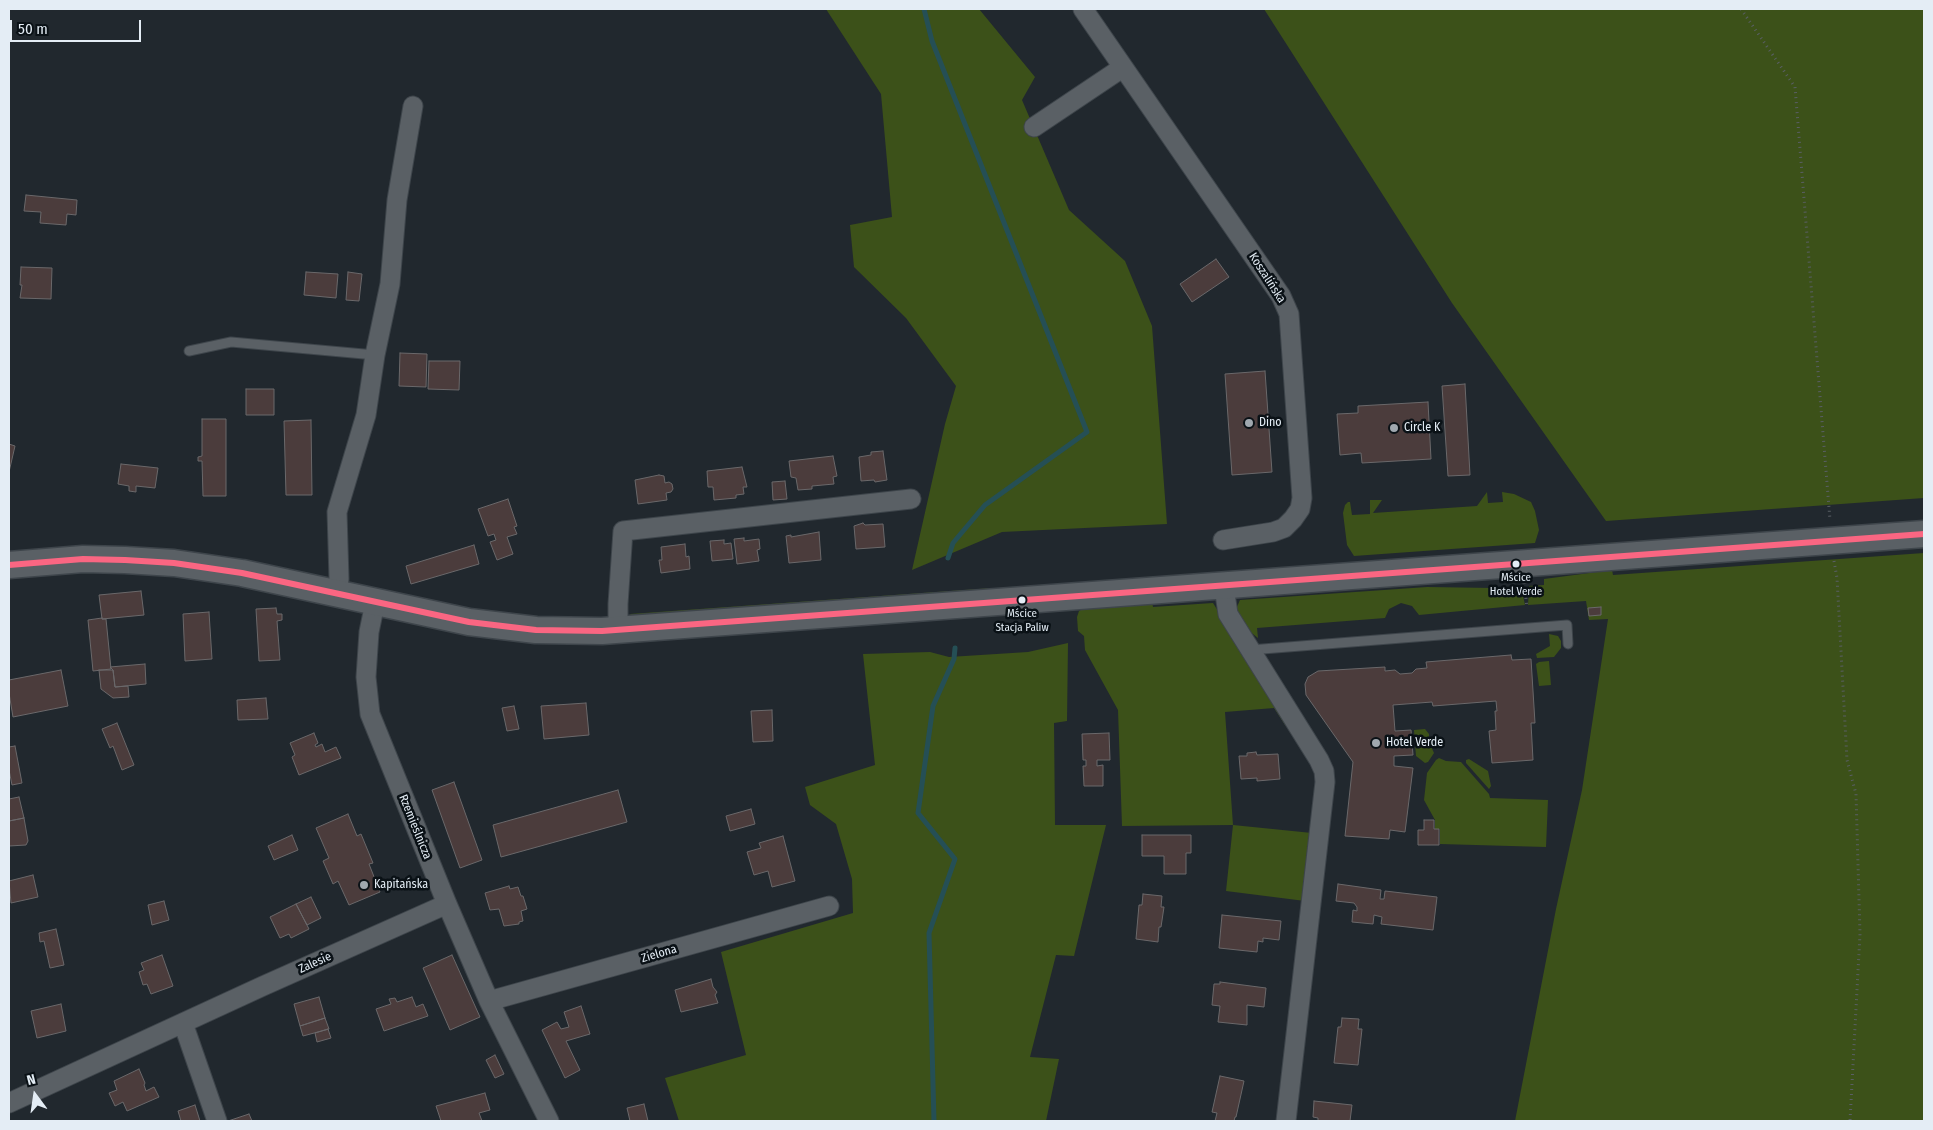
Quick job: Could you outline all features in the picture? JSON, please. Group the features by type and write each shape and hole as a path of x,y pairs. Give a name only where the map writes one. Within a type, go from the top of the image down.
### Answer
{"main road":[{"path":"9,565 83,559 158,561 242,573 455,620 502,627 552,631 618,630 1224,587 1924,534"}],"street":[{"name":"Koszalińska","path":"1083,9 1281,296 1288,314 1302,498 1300,509 1284,528 1223,540"},
{"path":"1034,127 1122,68"},
{"path":"337,594 340,578 337,512 366,415 375,355 390,284 397,200 413,106"},
{"path":"618,630 622,531 911,499"},
{"path":"1224,587 1228,614 1324,771 1325,782 1286,1121"},
{"name":"Rzemieślnicza","path":"375,603 369,632 366,677 370,714 447,904 489,1001 549,1121"},
{"name":"Zalesie","path":"9,1103 447,904"},
{"name":"Zielona","path":"489,1001 829,906"},
{"path":"183,1023 217,1121"}],"lane":[{"path":"189,351 231,342 375,355"},
{"path":"1250,650 1567,625 1568,644"}],"path":[{"path":"1741,9 1795,87 1830,521"},
{"path":"1834,560 1837,578 1847,760 1856,794 1860,934 1850,1121"},
{"path":"1524,581 1527,607"}],"green space":[{"path":"826,9 979,9 1035,77 1022,100 1069,210 1125,261 1152,326 1167,524 1002,532 912,570 945,424 956,386 906,318 854,267 850,225 892,217 881,94"},
{"path":"1264,9 1924,9 1924,498 1606,521 1452,303"},
{"path":"1487,492 1488,503 1503,502 1502,492 1514,494 1531,502 1539,530 1535,543 1354,556 1347,545 1343,513 1348,502 1350,502 1352,515 1370,514 1370,500 1382,500 1373,513 1477,506"},
{"path":"1812,529 1811,531 1592,548 1582,545"},
{"path":"1924,553 1924,1121 1515,1121 1556,909 1582,790 1608,619 1589,620 1586,601 1528,605 1529,586 1544,585 1544,579 1612,570 1613,575"},
{"path":"1521,586 1525,605 1419,615 1412,606 1401,603 1389,609 1385,618 1257,628 1258,638 1244,627 1236,609 1240,600 1427,587 1494,588"},
{"path":"992,588 992,593 634,619 630,614"},
{"path":"1152,601 1153,607 1213,603 1288,722 1285,725 1274,708 1225,712 1233,825 1122,826 1118,710 1085,650 1084,636 1078,631 1077,617 1079,611 1088,606"},
{"path":"1549,634 1558,636 1561,641 1561,648 1554,657 1537,658 1536,654 1550,646"},
{"path":"1068,643 1067,721 1054,723 1055,825 1106,825 1074,956 1056,955 1030,1057 1059,1059 1046,1121 679,1121 665,1078 746,1055 721,952 853,913 852,879 836,824 810,805 805,787 875,765 863,654 930,652 949,657 1028,652"},
{"path":"1549,661 1551,685 1539,686 1536,664"},
{"path":"1425,729 1429,734 1429,742 1434,753 1428,762 1425,763 1416,756 1414,730"},
{"path":"1439,758 1446,761 1461,762 1489,794 1490,798 1548,800 1546,847 1440,844 1440,829 1435,829 1435,820 1424,800 1427,773"},
{"path":"1469,759 1488,771 1491,786 1489,789 1466,763 1466,760"},
{"path":"1233,825 1312,833 1305,901 1226,891"}],"building":[{"path":"26,195 77,200 76,215 67,214 66,225 40,223 41,212 24,211"},
{"path":"1216,259 1229,277 1192,302 1180,284"},
{"path":"21,267 52,268 51,299 20,298 22,285 20,285"},
{"path":"306,272 338,274 336,298 304,295"},
{"path":"348,272 362,274 359,301 346,300"},
{"path":"400,353 427,354 426,387 399,386"},
{"path":"429,361 460,361 459,390 428,389"},
{"name":"Dino","path":"1265,371 1272,472 1232,475 1225,374"},
{"name":"Circle K","path":"1465,384 1470,475 1448,476 1442,386"},
{"path":"246,389 274,389 274,415 246,415"},
{"path":"1428,402 1431,459 1362,463 1361,453 1340,455 1337,414 1358,413 1358,406"},
{"path":"202,419 226,419 226,496 203,496 202,461 198,461 198,457 202,456"},
{"path":"311,420 312,495 286,495 284,421"},
{"path":"9,444 15,446 9,472"},
{"path":"883,451 887,480 875,482 874,480 861,481 859,457 871,455 871,452"},
{"path":"833,456 837,476 833,477 834,484 812,486 812,489 798,490 796,478 791,477 789,461"},
{"path":"121,464 158,468 155,488 136,486 136,492 129,491 129,486 118,484"},
{"path":"742,467 747,487 743,487 744,494 736,495 736,498 714,500 713,487 708,487 707,471"},
{"path":"659,475 664,476 665,483 669,482 672,484 673,489 671,492 666,493 667,500 638,504 635,480"},
{"path":"785,481 787,499 773,500 772,482"},
{"path":"508,499 517,526 514,527 517,534 507,537 513,554 497,560 490,542 496,540 494,534 488,536 478,509"},
{"path":"863,523 865,525 883,524 885,547 856,549 854,526"},
{"path":"819,532 821,560 789,563 786,536 791,535 791,537"},
{"path":"744,538 744,541 759,539 760,549 757,550 759,561 737,564 734,539"},
{"path":"724,540 724,544 731,543 733,559 712,561 710,541"},
{"path":"685,544 686,557 689,556 690,569 661,573 659,560 662,560 661,547"},
{"path":"474,545 479,564 411,584 406,566"},
{"path":"141,591 144,615 102,619 99,595"},
{"path":"1601,607 1601,615 1589,616 1588,608"},
{"path":"276,608 277,614 282,614 282,620 277,621 280,660 259,661 256,609"},
{"path":"209,612 212,659 185,661 183,614"},
{"path":"106,619 111,669 93,671 88,620"},
{"name":"Hotel Verde","path":"1511,655 1512,660 1531,659 1535,723 1531,723 1533,760 1492,763 1489,731 1496,730 1496,701 1433,706 1432,702 1393,705 1395,731 1411,730 1413,755 1394,756 1394,766 1413,768 1405,832 1390,830 1389,839 1345,836 1353,762 1306,695 1305,684 1308,677 1318,671 1385,667 1385,671 1395,670 1400,674 1412,673 1416,669 1427,668 1426,662"},
{"path":"145,664 146,684 115,687 113,670 110,667"},
{"path":"61,670 68,706 13,717 9,680"},
{"path":"99,670 113,670 115,687 128,686 129,697 113,698 101,689"},
{"path":"266,698 268,719 238,720 237,700"},
{"path":"586,703 589,735 544,739 541,706"},
{"path":"514,706 519,729 507,731 502,708"},
{"path":"772,710 773,741 753,742 751,711"},
{"path":"117,723 134,765 122,770 113,746 110,748 102,729"},
{"path":"314,733 318,743 315,745 316,747 322,744 325,752 336,747 341,758 299,775 292,757 295,755 290,743"},
{"path":"1109,733 1110,760 1097,760 1097,766 1103,765 1103,786 1084,786 1083,766 1086,766 1086,760 1083,760 1082,734"},
{"path":"15,746 22,783 12,785 9,770 9,747"},
{"path":"1256,752 1257,755 1278,754 1280,779 1257,781 1257,778 1241,779 1239,756 1247,756 1247,753"},
{"path":"454,782 482,860 460,868 432,790"},
{"path":"618,790 627,822 501,857 493,825"},
{"path":"19,797 24,818 9,821 9,799"},
{"path":"751,809 755,824 730,831 726,816"},
{"path":"348,814 357,836 361,834 373,863 369,864 380,892 349,905 338,881 333,884 323,861 329,858 316,828"},
{"path":"24,818 28,841 26,845 9,846 9,821"},
{"path":"1424,820 1434,820 1434,829 1439,829 1439,845 1418,845 1418,830 1424,830"},
{"path":"292,835 298,850 274,860 268,846"},
{"path":"1142,835 1191,835 1191,853 1186,853 1186,874 1164,874 1164,856 1142,856"},
{"path":"783,836 795,881 772,887 768,871 754,875 747,852 761,848 759,843"},
{"path":"33,875 38,897 11,903 9,881"},
{"path":"1338,884 1381,890 1380,899 1384,899 1385,891 1437,897 1433,930 1381,924 1382,917 1374,915 1373,924 1352,922 1353,910 1357,911 1357,907 1354,903 1336,901"},
{"path":"509,886 510,889 518,887 527,909 521,911 523,921 519,922 519,924 504,926 499,909 490,910 485,893"},
{"path":"1143,894 1162,896 1161,907 1164,907 1161,927 1159,927 1158,942 1136,939 1139,905 1142,905"},
{"path":"311,897 321,918 307,925 296,904"},
{"path":"164,901 169,920 152,925 148,905"},
{"path":"296,904 309,929 291,938 289,934 280,938 270,917"},
{"path":"1222,915 1281,921 1279,940 1263,938 1263,942 1258,941 1257,952 1219,948"},
{"path":"56,929 64,965 50,968 44,941 40,942 39,933"},
{"path":"162,955 173,986 151,994 147,984 143,985 139,972 144,970 141,963"},
{"path":"452,955 480,1017 450,1030 423,968"},
{"path":"711,979 713,987 717,992 715,995 718,1003 681,1012 675,990"},
{"path":"1220,982 1266,988 1264,1007 1247,1005 1247,1025 1218,1022 1220,1006 1212,1005 1214,984 1220,984"},
{"path":"319,997 325,1018 300,1026 294,1004"},
{"path":"412,997 416,1007 423,1004 428,1016 384,1031 376,1009 391,1004 389,999 395,998 397,1002"},
{"path":"61,1004 66,1031 37,1038 31,1011"},
{"path":"581,1006 590,1034 566,1041 580,1070 565,1078 542,1030 557,1022 561,1029 569,1027 564,1012"},
{"path":"325,1018 329,1029 303,1036 300,1026"},
{"path":"1342,1018 1359,1019 1358,1029 1362,1029 1358,1065 1334,1063 1338,1027 1341,1027"},
{"path":"328,1029 331,1038 317,1042 315,1033"},
{"path":"495,1055 504,1074 495,1078 486,1060"},
{"path":"139,1069 146,1091 154,1087 159,1097 127,1111 123,1102 115,1106 109,1093 117,1090 114,1081"},
{"path":"1220,1076 1244,1081 1234,1121 1215,1121 1217,1113 1212,1112"},
{"path":"485,1093 490,1110 479,1113 482,1121 441,1121 436,1106"},
{"path":"1314,1101 1352,1105 1350,1121 1318,1121 1318,1118 1313,1117"},
{"path":"644,1104 648,1121 630,1121 627,1108"},
{"path":"195,1105 200,1121 181,1121 178,1111"},
{"path":"249,1114 252,1121 228,1121"}],"waterway":[{"path":"924,9 932,41 1087,432 985,505 953,543 948,558"},
{"path":"934,1121 929,933 955,859 918,813 933,706 954,659 955,648"}],"transit line":[{"path":"9,565 83,559 174,563 242,573 469,622 536,630 602,631 1924,534"}],"place":[{"name":"Dino","path":"1249,423"},
{"name":"Circle K","path":"1394,428"},
{"name":"Mścice Hotel Verde","path":"1516,564"},
{"name":"Mścice Stacja Paliw","path":"1022,600"},
{"name":"Hotel Verde","path":"1376,743"},
{"name":"Kapitańska","path":"364,885"}]}
